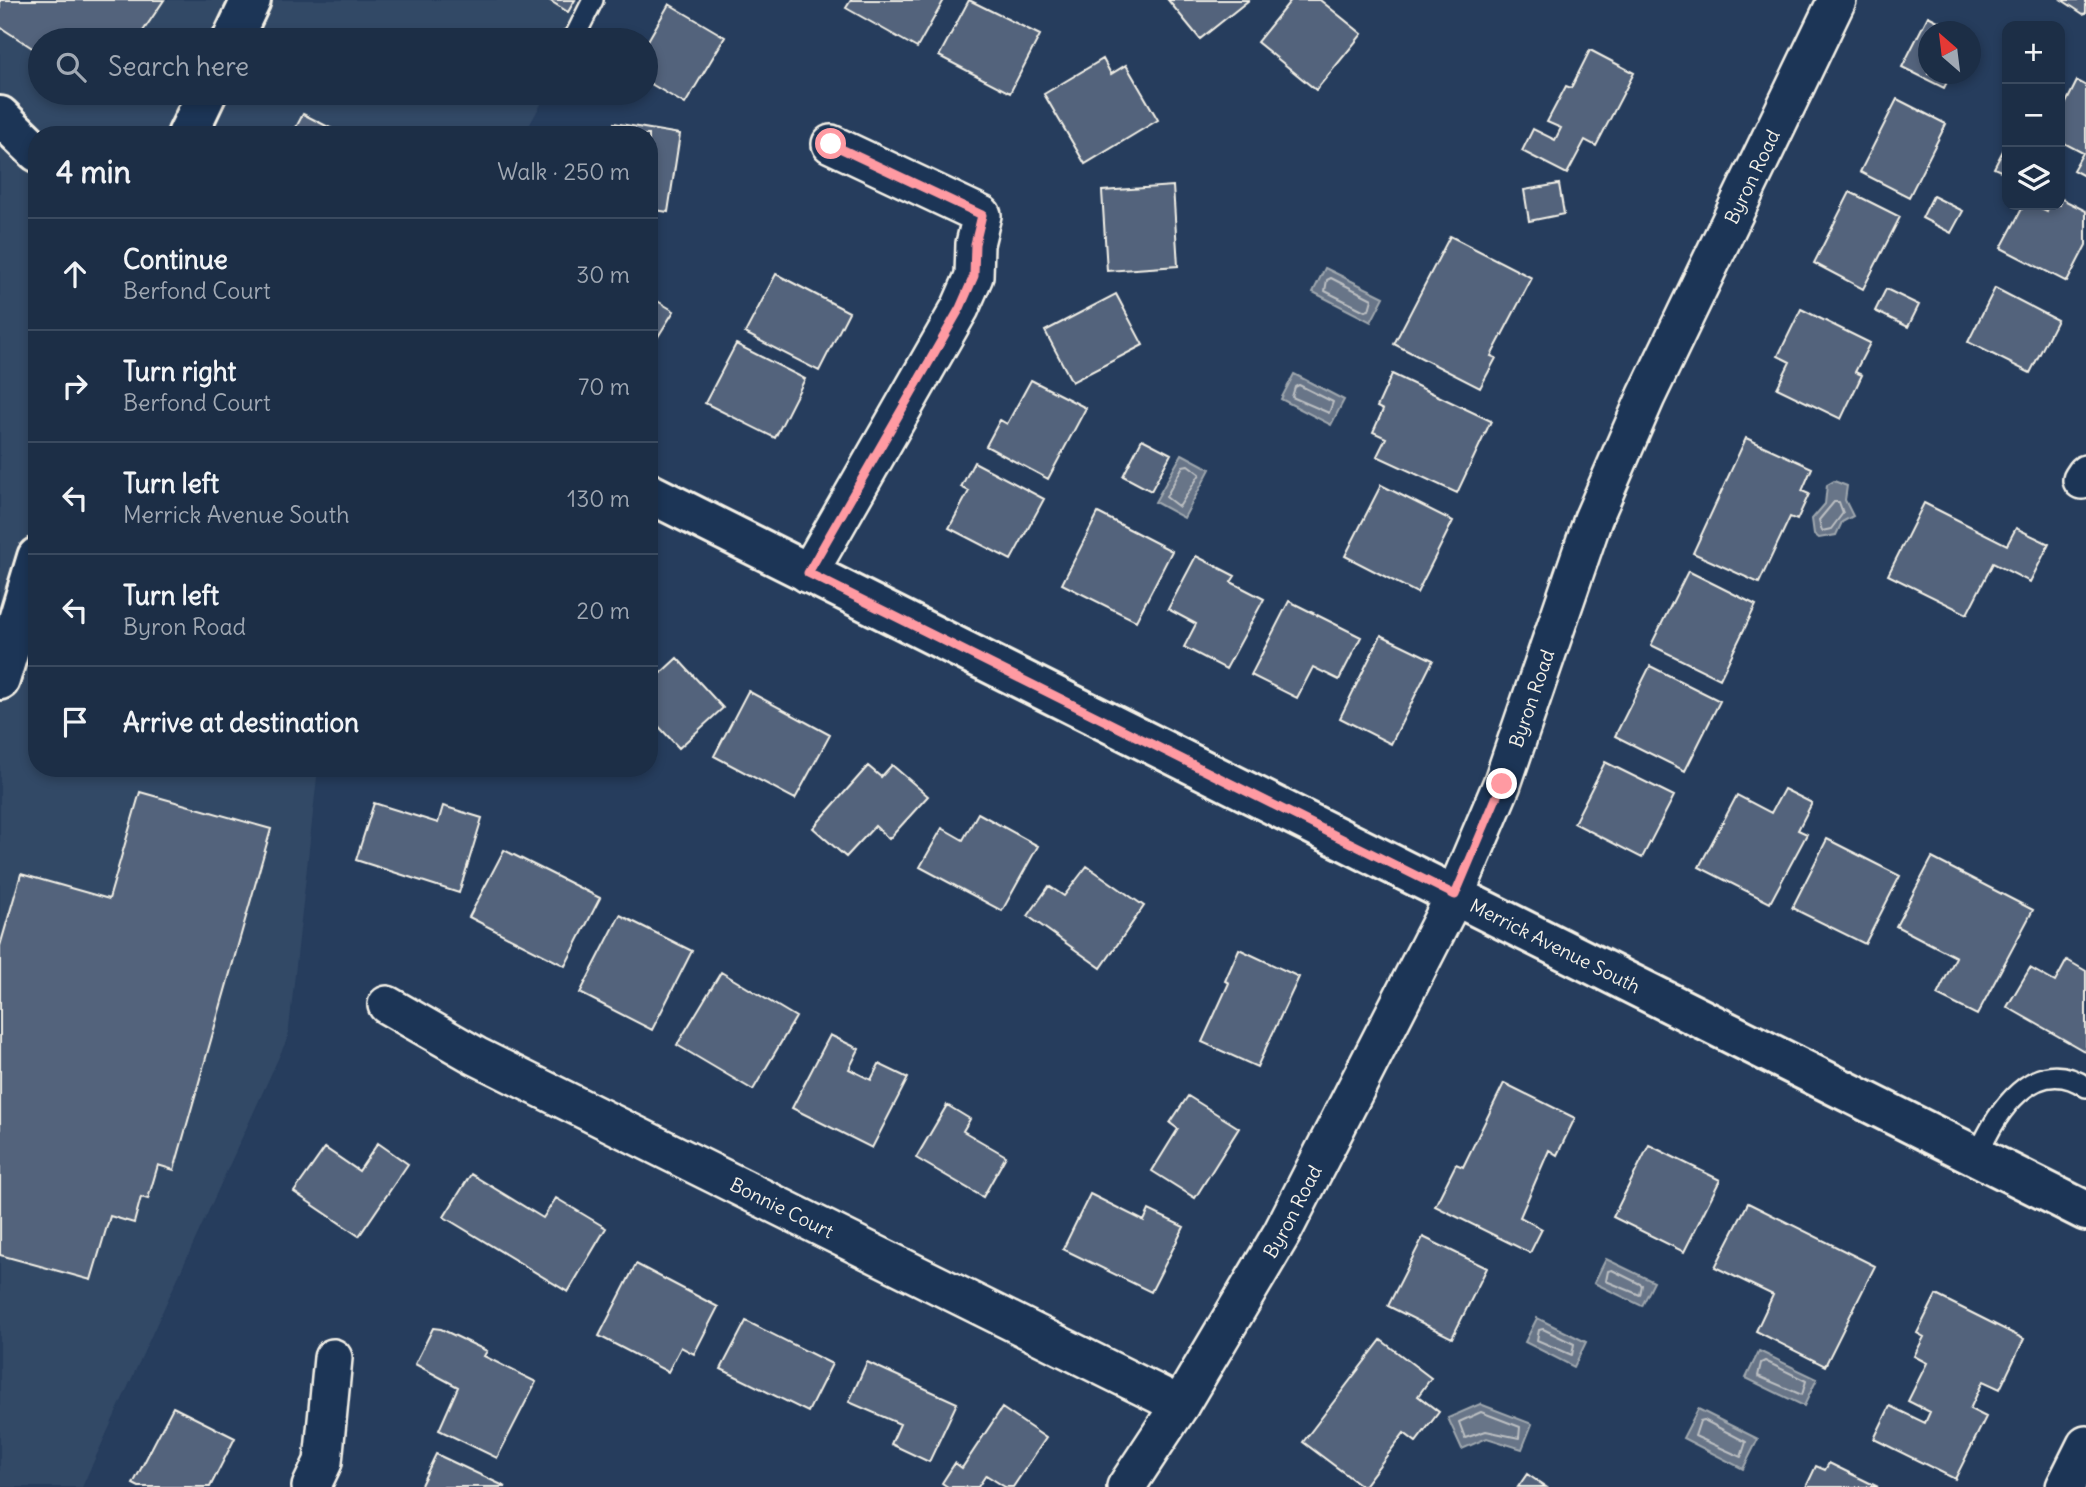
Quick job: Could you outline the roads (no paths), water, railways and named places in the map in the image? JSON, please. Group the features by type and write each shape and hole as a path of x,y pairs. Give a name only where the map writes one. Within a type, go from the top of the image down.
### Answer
{"street":[{"path":"238,28 251,0"},
{"name":"Byron Road","path":"1125,1487 1180,1405 1282,1233 1455,895 1502,784 1593,519 1646,397 1837,0"},
{"path":"191,126 201,105"},
{"path":"0,116 28,143"},
{"path":"808,573 960,308 974,276 975,244 982,215 831,144"},
{"name":"Merrick Avenue South","path":"658,498 2086,1211"},
{"path":"0,680 28,587"},
{"name":"Bonnie Court","path":"387,1005 476,1056 1180,1405"},
{"path":"311,1487 323,1462 333,1359"},
{"path":"2065,1487 2086,1444"}],"lane":[{"path":"579,28 593,0"},
{"path":"1978,1155 1988,1130 2020,1089 2049,1078 2075,1079 2086,1087"}],"water":[{"path":"1325,268 1384,297 1371,322 1313,292"},
{"path":"1294,374 1344,400 1331,425 1281,399"},
{"path":"1182,454 1210,469 1184,518 1155,502"},
{"path":"1834,481 1847,486 1845,500 1853,516 1842,522 1836,535 1819,538 1814,534 1812,519 1825,504 1827,485"},
{"path":"1606,1259 1654,1282 1642,1306 1594,1283"},
{"path":"1537,1318 1586,1342 1574,1367 1525,1342"},
{"path":"1759,1351 1817,1379 1804,1406 1746,1378"},
{"path":"1480,1404 1532,1424 1522,1449 1487,1438 1462,1449 1448,1418"},
{"path":"1698,1409 1758,1439 1743,1469 1683,1438"}]}
